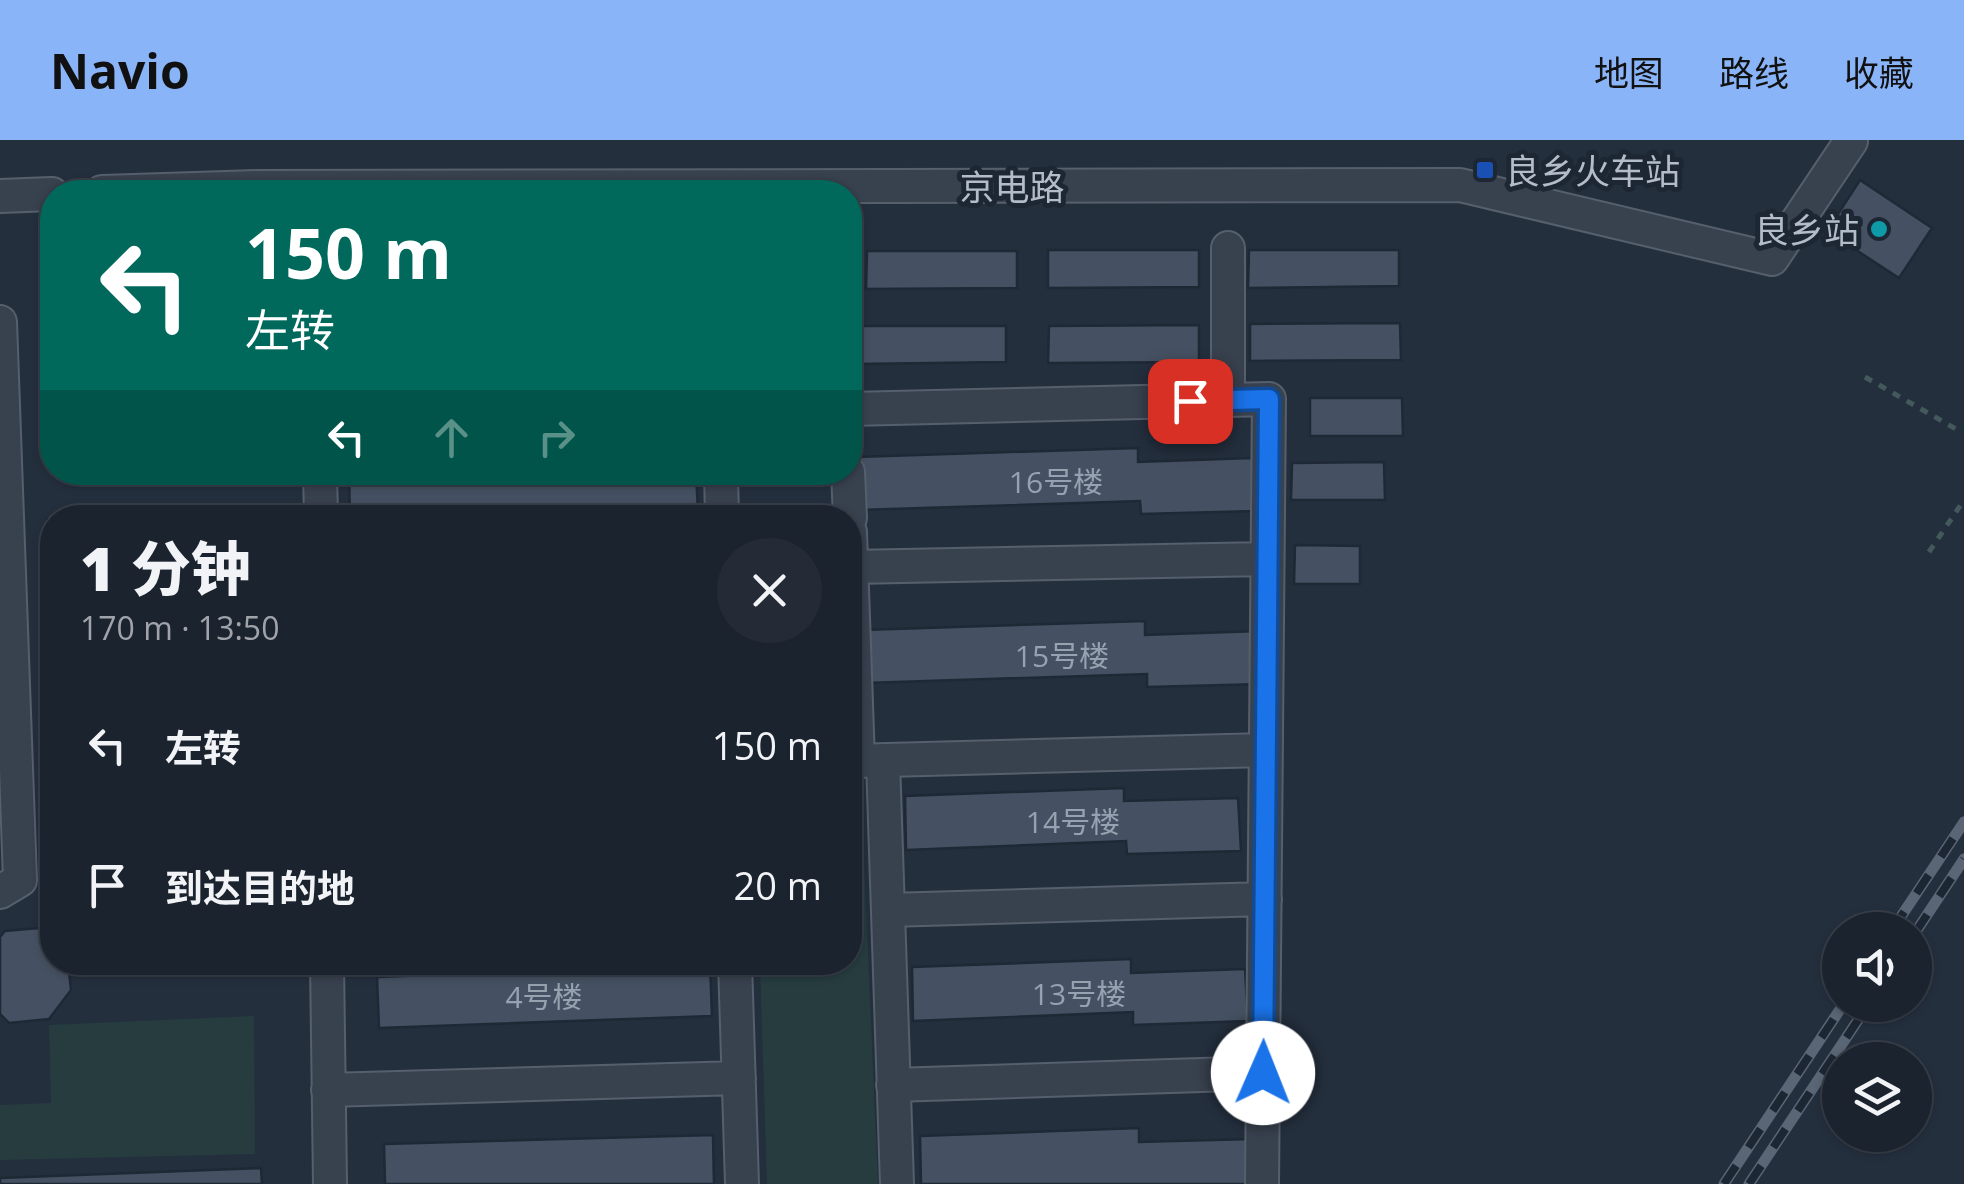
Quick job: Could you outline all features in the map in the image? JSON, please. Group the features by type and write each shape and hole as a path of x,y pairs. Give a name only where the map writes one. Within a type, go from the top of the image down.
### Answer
{"street":[{"name":"京电路","path":"862,188 1460,185 1772,259 1851,140"},
{"path":"0,196 40,194"},
{"path":"1228,248 1228,400"},
{"path":"0,322 20,880 0,892"},
{"path":"862,409 1269,399 1262,1184"},
{"path":"862,567 1267,559"},
{"path":"862,731 888,910 897,1184"},
{"path":"864,761 1266,750"},
{"path":"888,910 1265,899"},
{"path":"326,975 330,1184"},
{"path":"735,975 742,1184"},
{"path":"894,1084 1263,1073"},
{"path":"328,1090 739,1078"}],"path":[{"path":"1865,378 1956,429"},
{"path":"1929,552 1964,500"}],"green space":[{"path":"862,814 878,1184 767,1184 760,975 862,975"},
{"path":"254,1016 255,1154 0,1160 0,1105 51,1103 49,1025"}],"building":[{"name":"良乡站","path":"1860,180 1932,228 1899,278 1827,231"},
{"path":"1048,250 1199,250 1199,287 1048,288"},
{"path":"1249,250 1399,250 1399,286 1248,288"},
{"path":"867,251 1017,251 1017,288 866,289"},
{"path":"1400,323 1401,360 1250,361 1250,324"},
{"path":"1199,325 1199,362 1048,363 1049,326"},
{"path":"862,326 1006,326 1006,362 862,364"},
{"path":"1310,398 1402,398 1403,436 1310,436"},
{"path":"1138,448 1138,462 1252,458 1255,511 1141,514 1140,501 862,510 862,505 858,505 858,485 862,485 862,457"},
{"path":"1384,462 1385,500 1291,500 1292,463"},
{"path":"349,485 697,485 698,505 350,505"},
{"path":"1295,545 1360,546 1360,584 1294,584"},
{"path":"1145,621 1145,635 1259,631 1262,684 1147,687 1147,674 865,683 863,630"},
{"path":"1124,788 1124,801 1238,798 1241,851 1127,854 1126,841 906,850 905,796"},
{"path":"39,928 40,975 69,975 71,990 49,1019 9,1023 0,1014 0,937 5,931"},
{"path":"1131,959 1131,973 1245,969 1248,1021 1133,1025 1133,1012 913,1021 912,967"},
{"path":"710,975 712,1016 379,1028 377,977"},
{"path":"1139,1128 1139,1142 1253,1139 1255,1184 921,1184 920,1136"},
{"path":"713,1135 714,1184 385,1184 384,1144"},
{"path":"261,1168 262,1184 0,1184 0,1178"}],"railway":[{"path":"1904,912 1964,822"},
{"path":"1929,912 1964,859"},
{"path":"1724,1184 1832,1022"},
{"path":"1749,1184 1857,1022"}],"place":[{"name":"良乡火车站","path":"1485,170"},
{"name":"良乡站","path":"1879,229"}],"route":[{"path":"1190,401 1269,399 1263,1073"}]}
